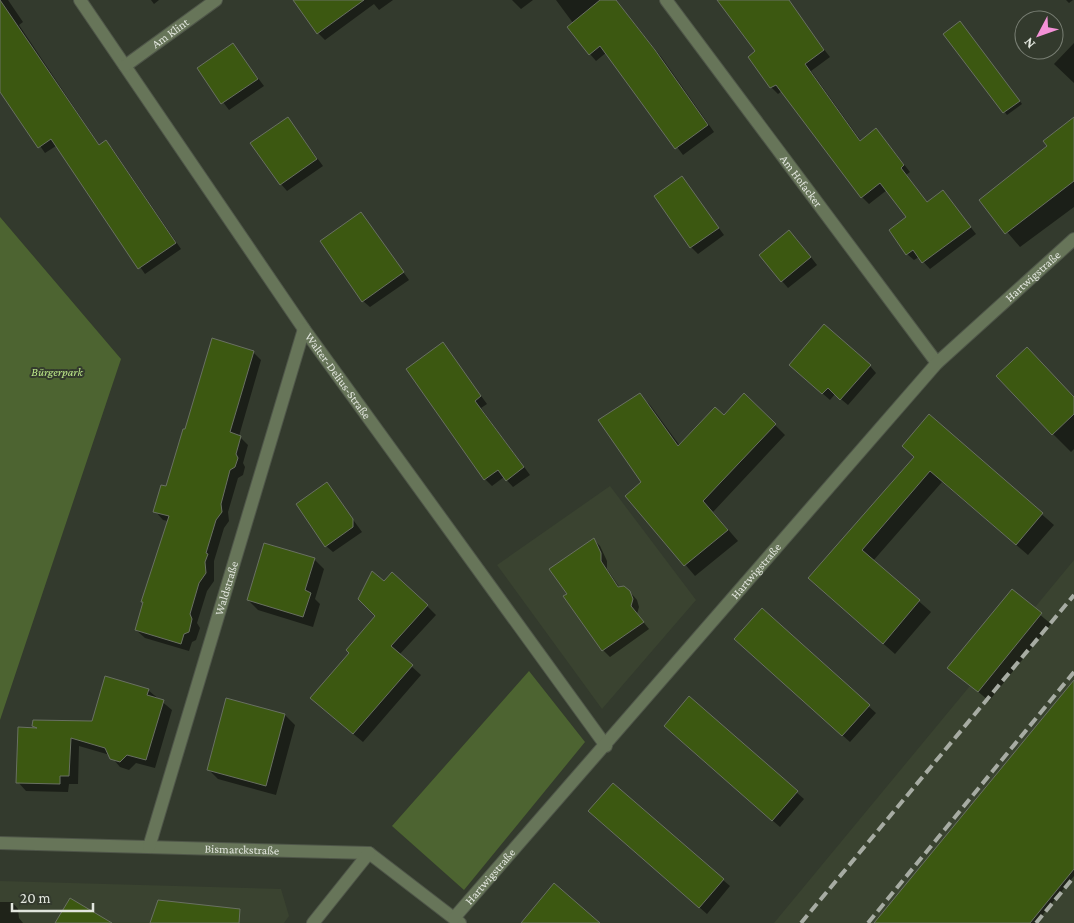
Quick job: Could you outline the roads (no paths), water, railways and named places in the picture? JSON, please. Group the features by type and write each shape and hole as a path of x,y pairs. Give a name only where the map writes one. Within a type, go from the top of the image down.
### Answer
{"street":[{"name":"Walter-Delius-Straße","path":"80,0 304,329 606,746"},
{"name":"Am Klint","path":"125,66 216,0"},
{"name":"Am Hofacker","path":"666,0 938,363"},
{"name":"Hartwigstraße","path":"457,921 938,363 1074,239"},
{"name":"Waldstraße","path":"148,847 304,329"},
{"name":"Bismarckstraße","path":"0,843 369,853"},
{"path":"313,923 369,853 457,921"}],"railway":[{"path":"801,923 1074,595"},
{"path":"868,923 1074,672"},
{"path":"1036,923 1074,877"}],"park label":[{"name":"Bürgerpark","path":"57,372"}]}
